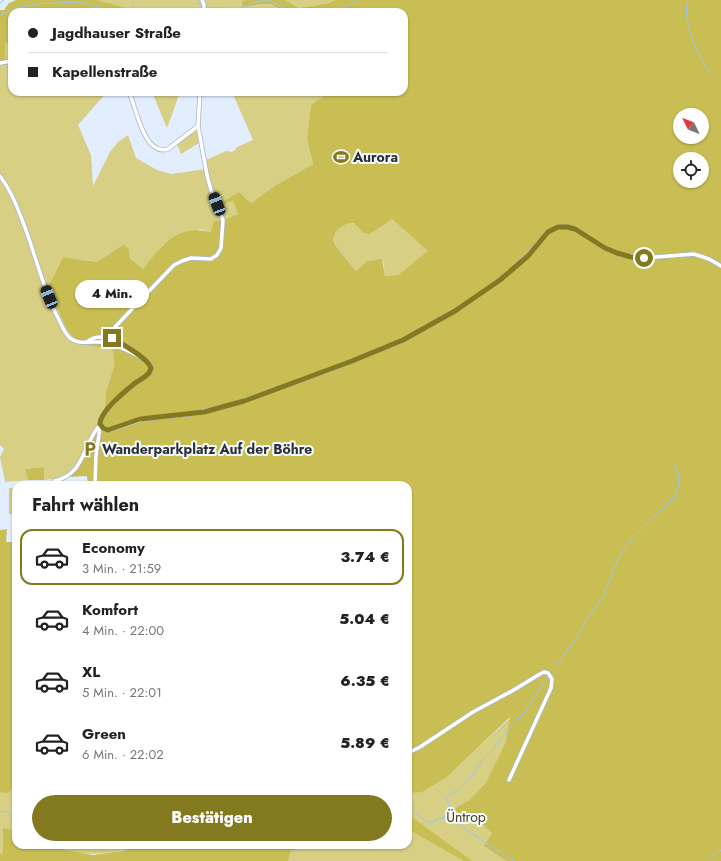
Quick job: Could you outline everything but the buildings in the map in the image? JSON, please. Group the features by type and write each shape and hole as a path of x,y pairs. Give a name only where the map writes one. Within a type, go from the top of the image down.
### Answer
{"street":[{"path":"130,96 148,141 157,149 168,149 198,126"},
{"path":"110,338 116,327 171,268 185,260 194,258 213,258 217,255 221,248 223,220 211,190 207,175 198,126 200,96"},
{"path":"0,176 19,210 45,288 68,336 74,341 107,343 140,357"},
{"path":"100,424 103,428 110,430 143,419 191,414 231,406 389,347 426,328 485,291 528,256 548,232 558,227 575,229 605,248 622,254 644,258 694,254 704,257 721,266"},
{"path":"86,342 95,338 110,338 132,350 151,365 150,373 132,386 112,404 102,416 96,456 95,481"},
{"path":"54,481 70,474 79,465 93,434 100,424"},
{"path":"412,751 473,712 540,674 544,672 548,673 552,679 551,688 509,780"}],"green space":[{"path":"16,0 98,0 127,8 8,8 8,43 5,43 6,60 0,63 0,10 4,10 9,3"},
{"path":"98,0 257,0 243,8 127,8"},
{"path":"285,0 335,0 329,3 299,8"},
{"path":"285,0 299,8 278,8 270,4 260,4 243,8 242,1"},
{"path":"335,0 721,0 721,861 507,861 484,846 492,833 477,818 467,821 454,809 470,800 486,783 506,742 510,717 447,777 422,792 412,793 412,481 88,481 87,476 68,477 81,458 105,406 106,391 114,366 113,350 75,343 73,337 66,328 48,287 63,257 97,262 124,244 129,250 130,258 143,269 171,238 189,231 199,230 211,232 214,221 223,220 238,214 233,201 219,206 218,205 239,192 251,203 276,185 313,164 307,139 311,105 323,96 408,96 408,8 299,8 329,3","holes":["392,219 428,251 398,275 385,276 382,259 367,261 356,271 335,245 333,240 340,227 346,224 354,223 364,233 369,234"]},
{"path":"260,4 270,4 278,8 243,8"},
{"path":"5,43 8,43 8,96 103,96 78,125 91,155 93,186 110,152 117,143 128,135 136,158 157,170 171,174 206,169 206,160 226,151 232,152 237,147 253,140 234,96 323,96 311,105 307,139 313,164 276,185 251,203 239,192 219,206 233,201 238,214 223,220 211,232 200,229 163,245 143,269 130,258 129,250 124,244 97,262 63,257 48,287 66,328 73,337 75,343 113,350 114,366 106,391 105,406 77,466 68,477 44,480 44,467 25,469 28,480 5,482 0,457 4,449 0,445 0,63 6,59"},
{"path":"154,96 179,96 167,128"},
{"path":"197,129 199,143 181,154 177,144"},
{"path":"392,219 429,251 398,275 385,276 383,260 367,261 356,271 335,245 333,240 335,232 346,224 361,223 384,225"},
{"path":"44,467 44,480 28,480 25,469"},
{"path":"9,488 12,488 12,514 9,514"},
{"path":"7,529 6,542 12,542 12,789 8,793 0,792 0,530"},
{"name":"Üntrop","path":"511,717 550,861 288,861 292,849 412,849 412,792 447,777"},
{"path":"12,788 12,829 3,828 3,853 0,854 0,792 8,792"},
{"path":"412,818 472,861 464,861 412,831"},
{"path":"3,828 12,829 12,849 64,849 93,855 129,849 297,849 291,851 288,861 0,861 0,854 3,853"},
{"path":"64,849 126,849 99,854 88,854"}],"waterway":[{"path":"0,3 4,0"},
{"path":"133,0 134,8"},
{"path":"197,0 202,8"},
{"path":"241,8 262,0 273,2 284,8"},
{"path":"344,8 358,0"},
{"path":"688,0 686,8 688,26 695,46 709,71"},
{"path":"17,8 34,4 80,2 102,8"},
{"path":"206,7 222,8"},
{"path":"0,15 8,12"},
{"path":"556,666 603,597 622,551 633,537 675,496 679,486 678,473 675,464"},
{"path":"516,721 525,712 547,677"},
{"path":"443,818 449,808 445,797 458,790 464,784 512,725"},
{"path":"412,803 414,804 413,812 426,821 432,823 439,818 449,818 513,861"},
{"path":"0,812 7,811 10,816 12,816"},
{"path":"710,857 721,850"}],"place":[{"name":"Aurora","path":"341,157"},
{"name":"Wanderparkplatz Auf der Böhre","path":"90,449"}],"route":[{"path":"112,338 136,352 140,357 148,362 151,365 151,371 128,389 104,414 100,424 103,428 108,430 140,419 191,414 231,406 352,361 403,340 455,311 500,280 528,256 548,232 558,227 563,226 580,231 605,248 617,253 631,257 644,258"}]}
